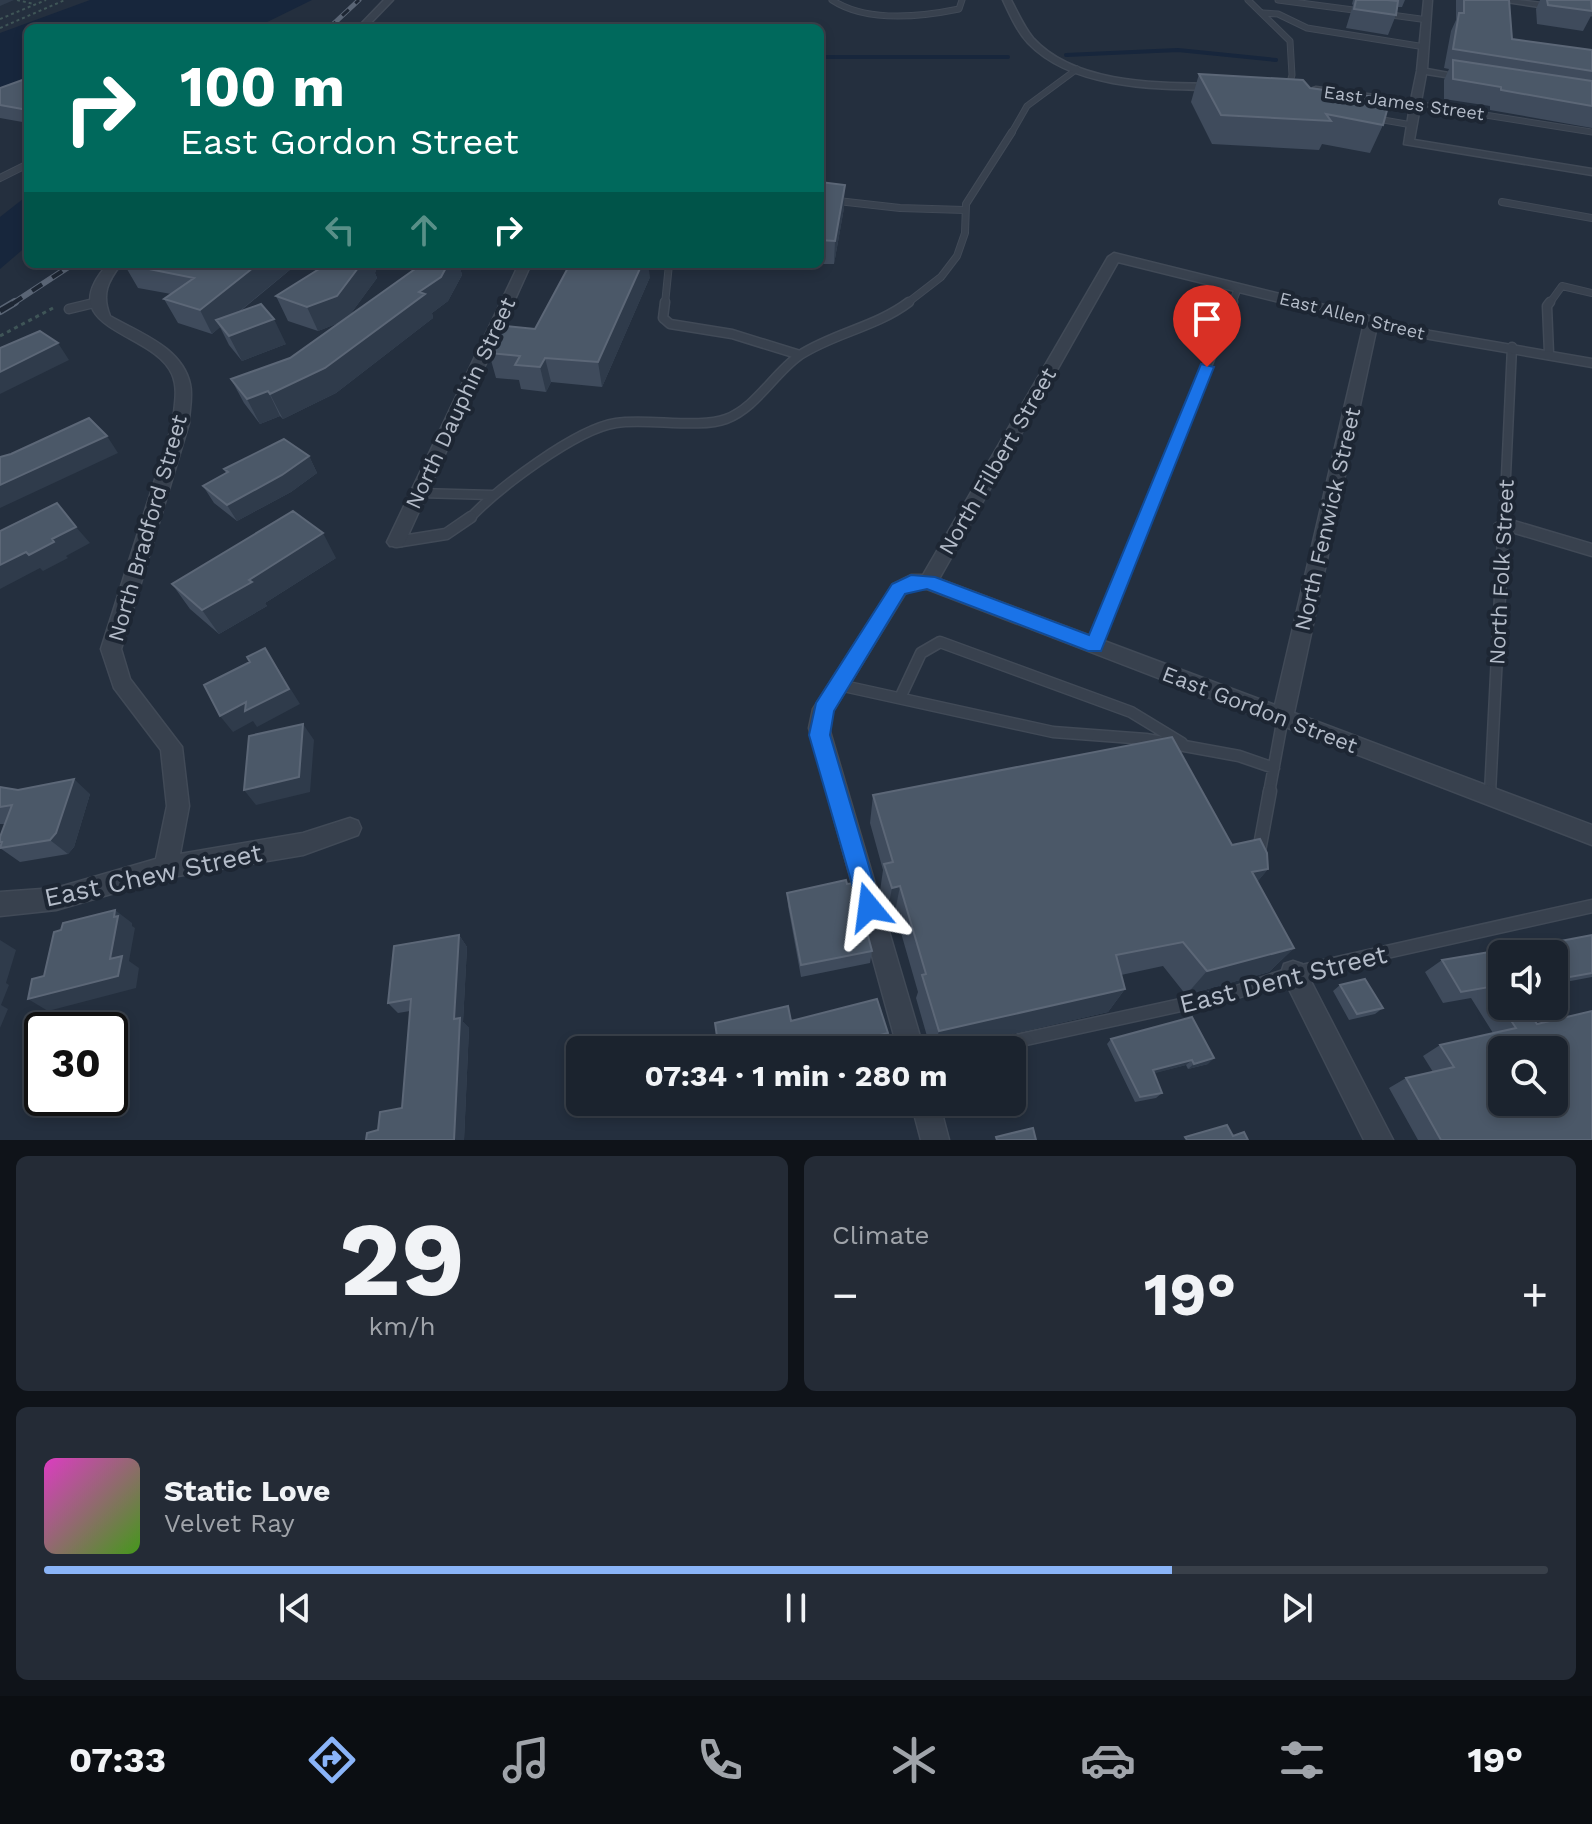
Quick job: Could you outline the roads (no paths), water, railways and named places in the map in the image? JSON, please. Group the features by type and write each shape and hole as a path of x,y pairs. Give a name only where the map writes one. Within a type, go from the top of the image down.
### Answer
{"street":[{"path":"365,24 389,0"},
{"path":"1007,0 1032,42 1046,55 1077,69 1150,84 1235,87"},
{"path":"1428,0 1422,71 1408,142 1592,172"},
{"path":"1497,0 1592,12"},
{"path":"1422,71 1489,81"},
{"name":"East James Street","path":"1284,89 1363,95 1416,104"},
{"name":"East Allen Street","path":"1114,257 1443,338 1549,353 1592,363"},
{"name":"North Filbert Street","path":"928,582 1114,257"},
{"path":"98,299 105,275 111,268"},
{"name":"North Dauphin Street","path":"396,542 523,268"},
{"name":"North Bradford Street","path":"98,299 104,318 149,343 167,357 184,386 181,423 111,649 121,682 171,747 178,806 166,867"},
{"name":"North Fenwick Street","path":"1283,717 1371,321"},
{"path":"1504,524 1592,550"},
{"path":"907,1036 820,735 823,709 899,589 911,582 928,582"},
{"name":"East Gordon Street","path":"928,582 1592,835"},
{"name":"East Chew Street","path":"0,904 56,899 166,867 303,844 350,828"},
{"path":"1290,966 1379,1140"},
{"path":"929,1116 935,1140"}],"lane":[{"path":"832,0 843,9 863,13 953,11 962,5 962,0"},
{"path":"1251,1 1277,0 1428,20"},
{"path":"1251,1 1290,41 1292,75 1284,89"},
{"path":"1263,13 1278,14 1307,28 1425,47"},
{"path":"396,542 425,540 446,534 467,521 492,495 585,434 615,423 724,420 740,411 800,355 890,316 941,277 961,245 964,210 1027,106 1077,69"},
{"name":"East James Street","path":"1416,104 1592,132"},
{"path":"1367,118 1412,125"},
{"path":"0,178 24,166"},
{"path":"824,199 900,208 964,210"},
{"path":"1502,202 1592,218"},
{"path":"669,268 663,318 670,324 732,334 800,355"},
{"path":"1549,353 1547,306 1562,286 1592,293"},
{"path":"1094,646 1238,288"},
{"path":"69,309 98,299"},
{"name":"North Folk Street","path":"1490,797 1512,347"},
{"path":"419,493 492,495"},
{"path":"900,698 921,653 940,642 1131,712 1188,747"},
{"path":"839,685 1053,732 1146,739 1239,756 1274,768"},
{"path":"1258,859 1283,717"},
{"name":"East Dent Street","path":"1026,1039 1231,994 1290,966 1592,906"}],"water":[{"path":"90,0 312,0 263,24 25,24"},
{"path":"24,24 24,91 0,100 0,33"},
{"path":"24,198 24,248 0,269 0,217"}],"waterway":[{"path":"1066,55 1178,50 1276,60"},
{"path":"824,57 1008,57"}],"railway":[{"path":"333,24 359,0"},
{"path":"12,304 67,268"},
{"path":"0,311 15,302"}]}
